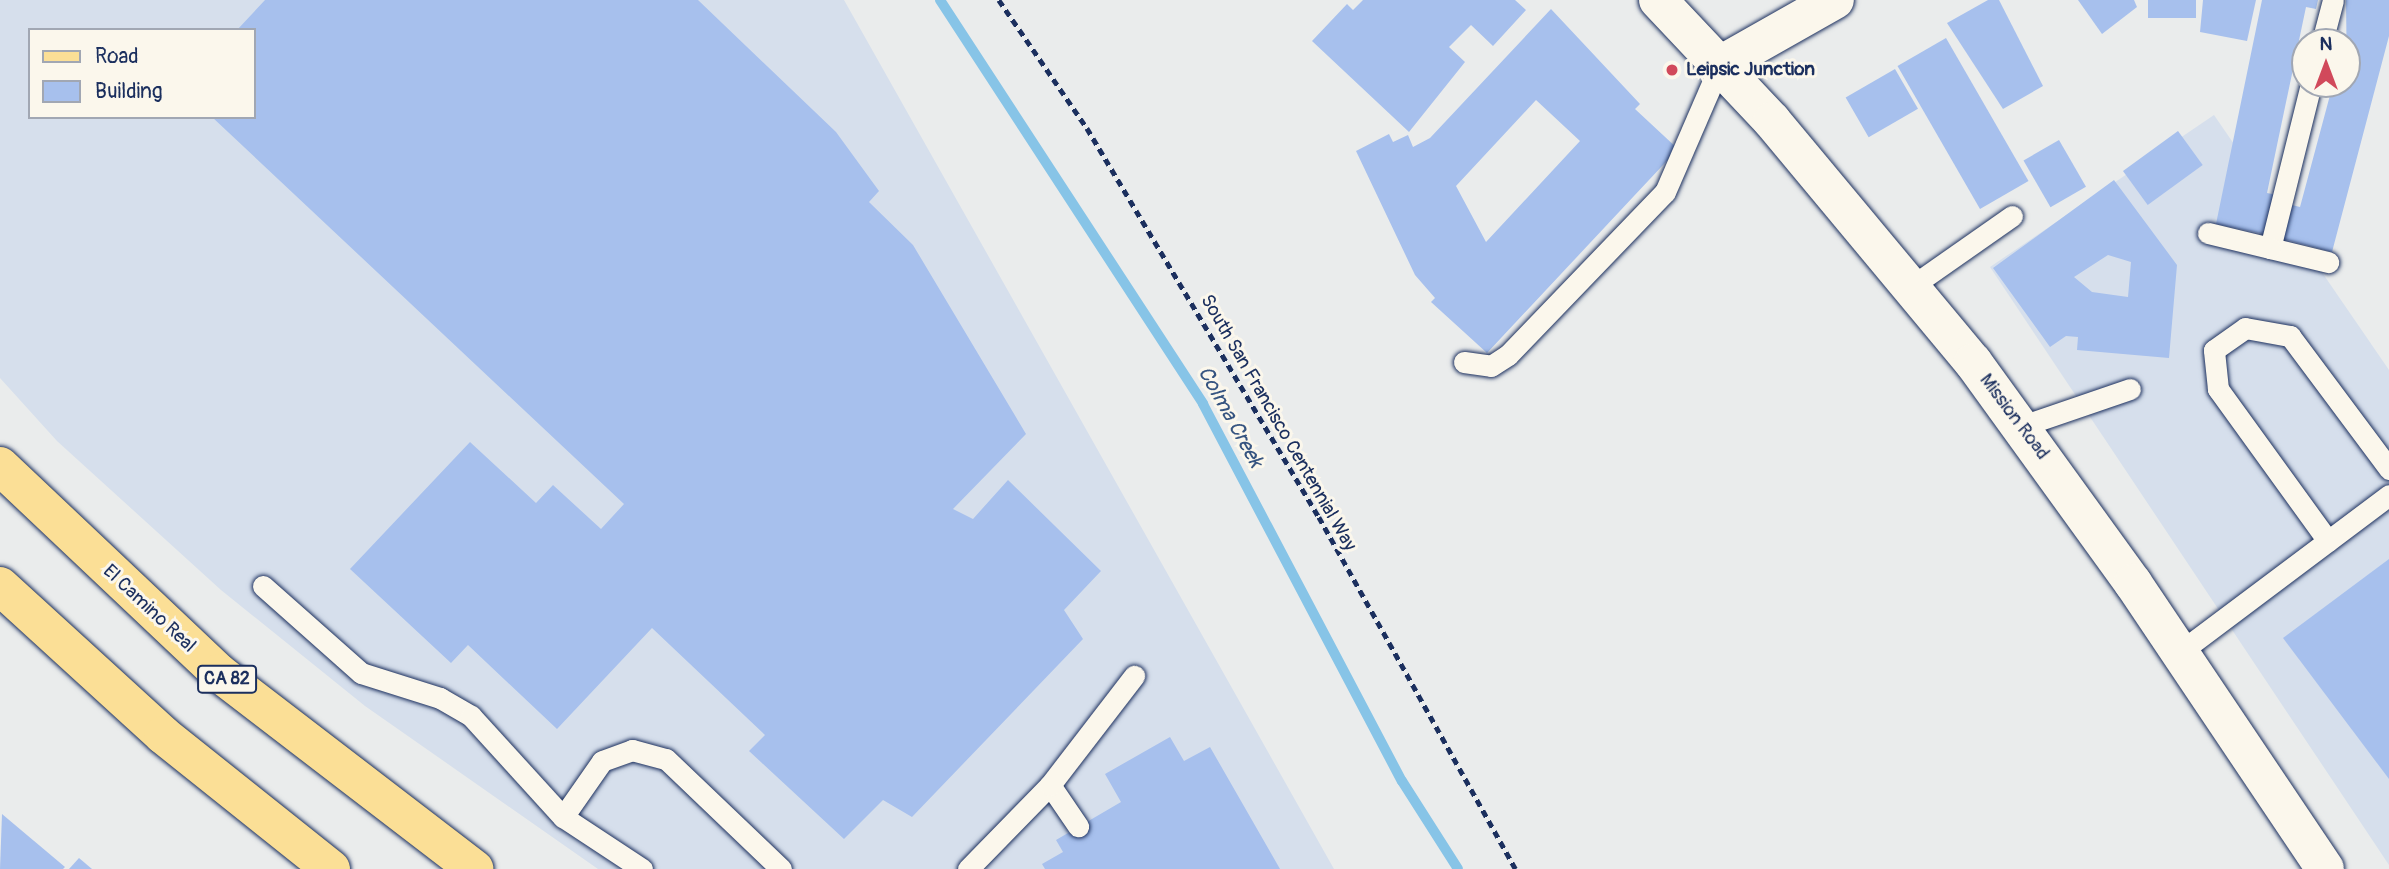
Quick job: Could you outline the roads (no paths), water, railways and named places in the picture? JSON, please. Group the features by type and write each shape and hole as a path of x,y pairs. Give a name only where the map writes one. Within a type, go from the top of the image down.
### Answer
{"main road":[{"name":"El Camino Real","path":"0,466 219,673 474,869"},
{"path":"0,586 163,735 331,869"}],"street":[{"name":"Mission Road","path":"1658,0 1720,65 1912,286 2022,426 2180,652 2325,869"},
{"path":"1720,65 1835,0"}],"lane":[{"path":"2326,28 2333,0"},
{"path":"1464,362 1491,366 1508,355 1665,192 1720,65"},
{"path":"2270,248 2308,98"},
{"path":"1912,286 2011,216"},
{"path":"2208,233 2328,262"},
{"path":"2328,541 2218,389 2214,351 2245,328 2290,336 2389,469"},
{"path":"2022,426 2130,389"},
{"path":"2180,652 2389,495"},
{"path":"263,586 361,673 440,698 471,716 563,817 642,869"},
{"path":"968,869 1050,785 1134,676"},
{"path":"563,817 602,761 632,750 666,758 781,869"},
{"path":"1050,785 1078,826"}],"waterway":[{"name":"Colma Creek","path":"940,0 1203,404 1402,781 1458,869"}],"place":[{"name":"Leipsic Junction","path":"1672,70"}]}
